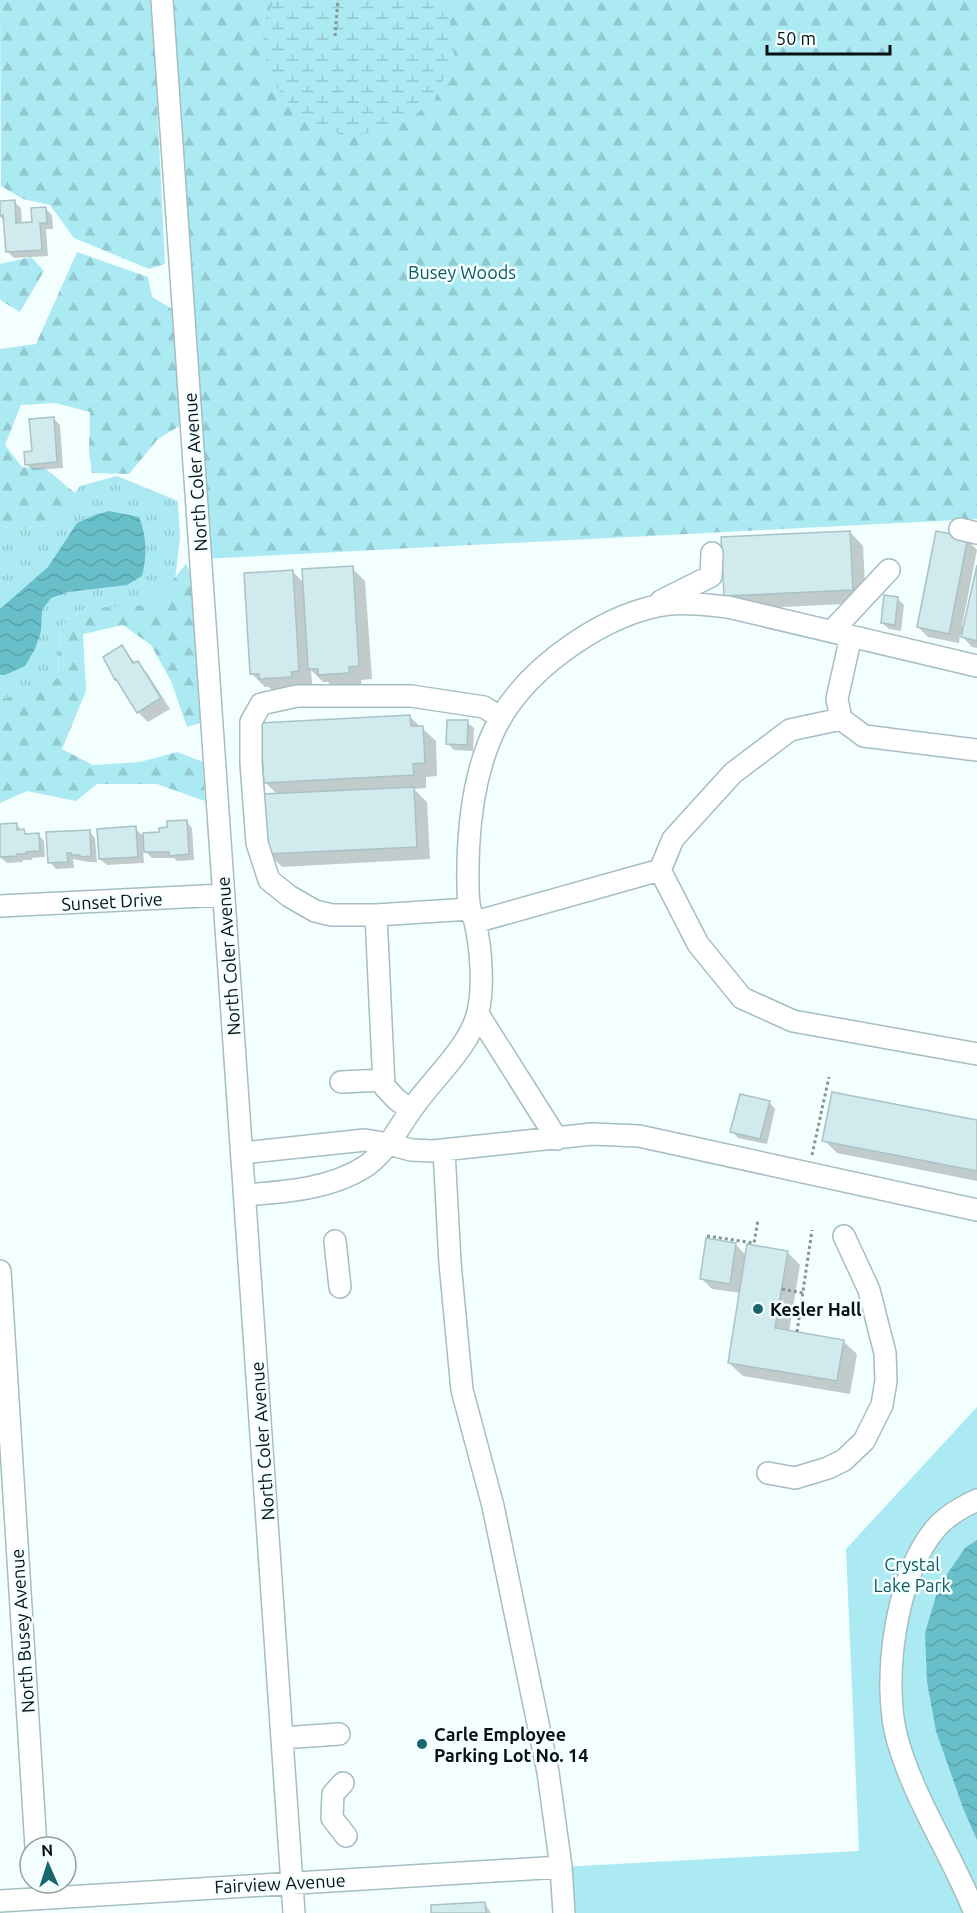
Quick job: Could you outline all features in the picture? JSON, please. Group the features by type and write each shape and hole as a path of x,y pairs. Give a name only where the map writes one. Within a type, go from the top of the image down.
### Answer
{"street":[{"name":"North Coler Avenue","path":"162,0 294,1913"},
{"path":"712,554 711,576 728,607"},
{"path":"889,570 841,634 837,699 841,719 864,736 977,750"},
{"path":"639,612 711,576"},
{"path":"245,1195 294,1191 331,1182 366,1166 389,1143 466,1038 478,1014 481,995 468,863 475,790 481,764 501,718 528,682 558,654 610,623 667,604 692,603 728,607 977,666"},
{"path":"501,718 484,707 411,696 297,696 261,704 251,722 251,763 257,843 269,880 289,896 315,911 332,915 472,915 660,870"},
{"path":"841,719 790,730 733,773 673,839 660,870 698,944 742,998 793,1021 977,1054"},
{"name":"Sunset Drive","path":"0,906 224,895"},
{"path":"376,915 384,1086 396,1100 411,1110"},
{"path":"478,1014 556,1139"},
{"path":"341,1082 384,1080"},
{"path":"242,1153 365,1140 389,1143 411,1150 444,1150 592,1134 639,1137 977,1210"},
{"path":"444,1150 450,1263 462,1390 495,1514 548,1772 561,1867 564,1913"},
{"path":"768,1473 795,1478 844,1461 864,1441 882,1405 886,1381 885,1353 868,1290 844,1236"},
{"path":"335,1241 340,1287"},
{"name":"North Busey Avenue","path":"0,1272 35,1835"},
{"path":"975,1913 919,1798 906,1766 893,1715 891,1687 896,1629 910,1574 923,1547 936,1528 977,1500"},
{"path":"282,1738 339,1734"},
{"path":"343,1783 333,1794 332,1818 346,1836"},
{"name":"Fairview Avenue","path":"0,1901 561,1867"}],"path":[{"path":"335,36 338,0"},
{"path":"808,1174 829,1077"},
{"path":"707,1236 754,1243 758,1220"},
{"path":"797,1332 812,1230"},
{"path":"782,1289 803,1293"}],"green space":[{"path":"0,0 152,0 165,264 149,269 74,238 50,205 23,199 1,186"},
{"name":"Busey Woods","path":"162,0 977,0 977,519 201,559"},
{"path":"274,0 444,0 448,6 454,55 434,101 393,130 344,136 298,116 268,76 262,27"},
{"path":"77,252 148,277 152,297 179,313 183,424 158,439 129,474 92,473 89,451 90,412 55,403 21,405 5,445 22,467 46,469 75,493 52,524 14,530 0,525 0,349 36,344"},
{"path":"31,257 44,271 20,312 0,300 0,264"},
{"path":"117,476 178,501 180,538 175,580 153,606 86,608 60,627 58,678 6,698 0,696 0,525 14,530 52,524 80,486"},
{"path":"186,564 195,581 204,722 187,727 171,681 151,645 123,625 83,634 86,691 62,749 93,765 140,762 177,752 203,762 205,801 157,784 97,784 76,801 27,791 0,803 0,696 6,698 58,678 60,627 86,608 153,605"},
{"name":"Crystal Lake Park","path":"977,1407 977,1913 565,1913 561,1867 859,1851 846,1549"}],"water":[{"path":"109,511 139,517 144,532 145,546 142,576 127,585 68,592 51,598 42,610 41,631 35,649 25,666 0,675 0,609 48,567 77,523"},
{"path":"977,1540 977,1840 963,1808 936,1731 927,1682 925,1633 939,1586 965,1548"}],"building":[{"path":"15,200 16,223 32,222 31,208 46,207 47,223 40,223 42,250 6,252 0,201"},
{"path":"54,417 57,462 25,465 24,452 32,451 29,419"},
{"path":"850,531 853,590 724,596 721,537"},
{"path":"936,531 968,537 949,634 917,627"},
{"path":"977,565 977,641 961,637"},
{"path":"353,566 359,666 349,667 349,673 318,675 318,669 308,669 302,569"},
{"path":"293,570 299,671 291,672 292,677 259,679 259,674 250,674 244,573"},
{"path":"884,595 898,597 895,625 881,623"},
{"path":"122,645 133,663 138,661 161,698 137,713 103,657"},
{"path":"410,715 411,726 423,726 425,763 413,764 414,775 264,783 260,723"},
{"path":"447,720 468,720 467,745 446,744"},
{"path":"414,787 417,847 267,854 264,794"},
{"path":"187,820 189,854 169,856 169,852 144,852 143,833 159,832 159,828 167,827 167,821"},
{"path":"17,823 17,830 24,829 25,834 39,833 40,851 0,857 0,824"},
{"path":"136,826 138,857 99,859 97,829"},
{"path":"90,830 91,856 80,857 80,855 67,853 68,862 48,863 46,832"},
{"path":"832,1092 977,1120 977,1171 822,1141"},
{"path":"740,1094 770,1101 760,1139 730,1132"},
{"path":"706,1238 736,1243 730,1284 700,1279"},
{"name":"Kesler Hall","path":"747,1244 788,1251 775,1328 844,1340 837,1381 728,1363"},
{"path":"485,1902 486,1913 431,1913 431,1905"}],"place":[{"name":"Kesler Hall","path":"758,1309"},
{"name":"Carle Employee Parking Lot No. 14","path":"422,1744"}]}
